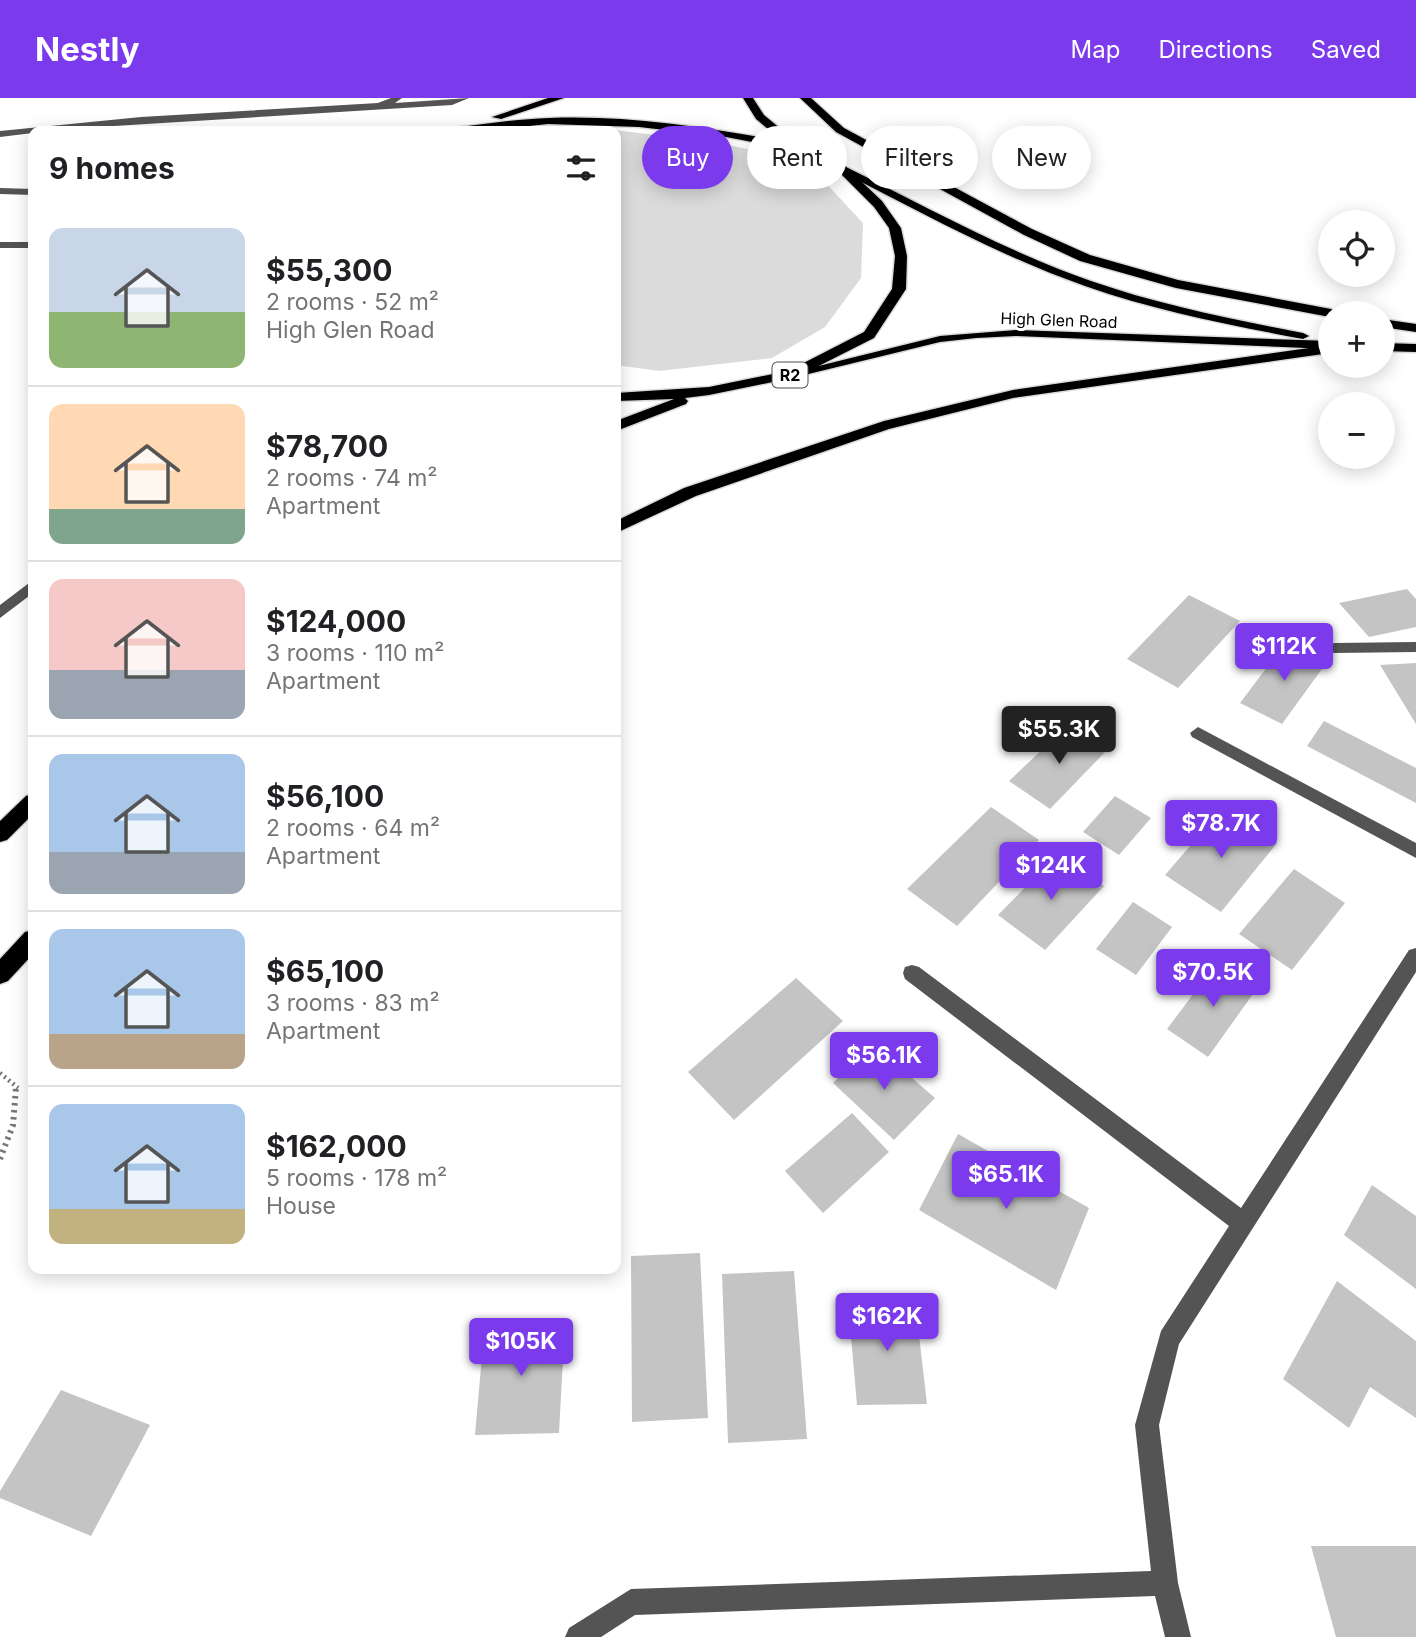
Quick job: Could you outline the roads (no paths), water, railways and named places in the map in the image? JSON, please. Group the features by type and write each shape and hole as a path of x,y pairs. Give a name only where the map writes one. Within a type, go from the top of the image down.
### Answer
{"highway":[{"name":"R2","path":"467,126 559,98"},
{"name":"R2","path":"748,98 760,117 771,126"},
{"path":"805,98 840,130 1028,232 1085,258 1176,284 1318,311"},
{"name":"R2","path":"499,126 548,121 639,124 747,138"},
{"name":"R2","path":"621,397 709,391 792,374 869,335 899,289 901,256 895,228 878,204 847,174"},
{"path":"1395,325 1416,328"},
{"path":"621,526 690,492 910,420 1013,394 1318,347"},
{"name":"R2","path":"621,424 709,391"},
{"path":"0,834 28,807"},
{"path":"0,974 28,944"}],"main road":[{"name":"High Glen Road","path":"847,171 988,241 1087,284 1318,342"},
{"name":"High Glen Road","path":"792,374 940,339 976,335 1016,333 1318,345"},
{"path":"1395,347 1416,348"}],"street":[{"path":"380,106 398,98"},
{"path":"81,126 452,102 465,98"},
{"path":"0,134 28,131"},
{"path":"0,191 28,192"},
{"path":"0,245 28,245"},
{"path":"0,613 28,589"},
{"path":"1335,648 1416,647"},
{"path":"1198,733 1416,851"},
{"path":"1178,1637 1166,1583 1147,1425 1169,1339 1416,956"},
{"path":"912,974 1244,1224"},
{"path":"578,1637 631,1602 1166,1583"}]}
